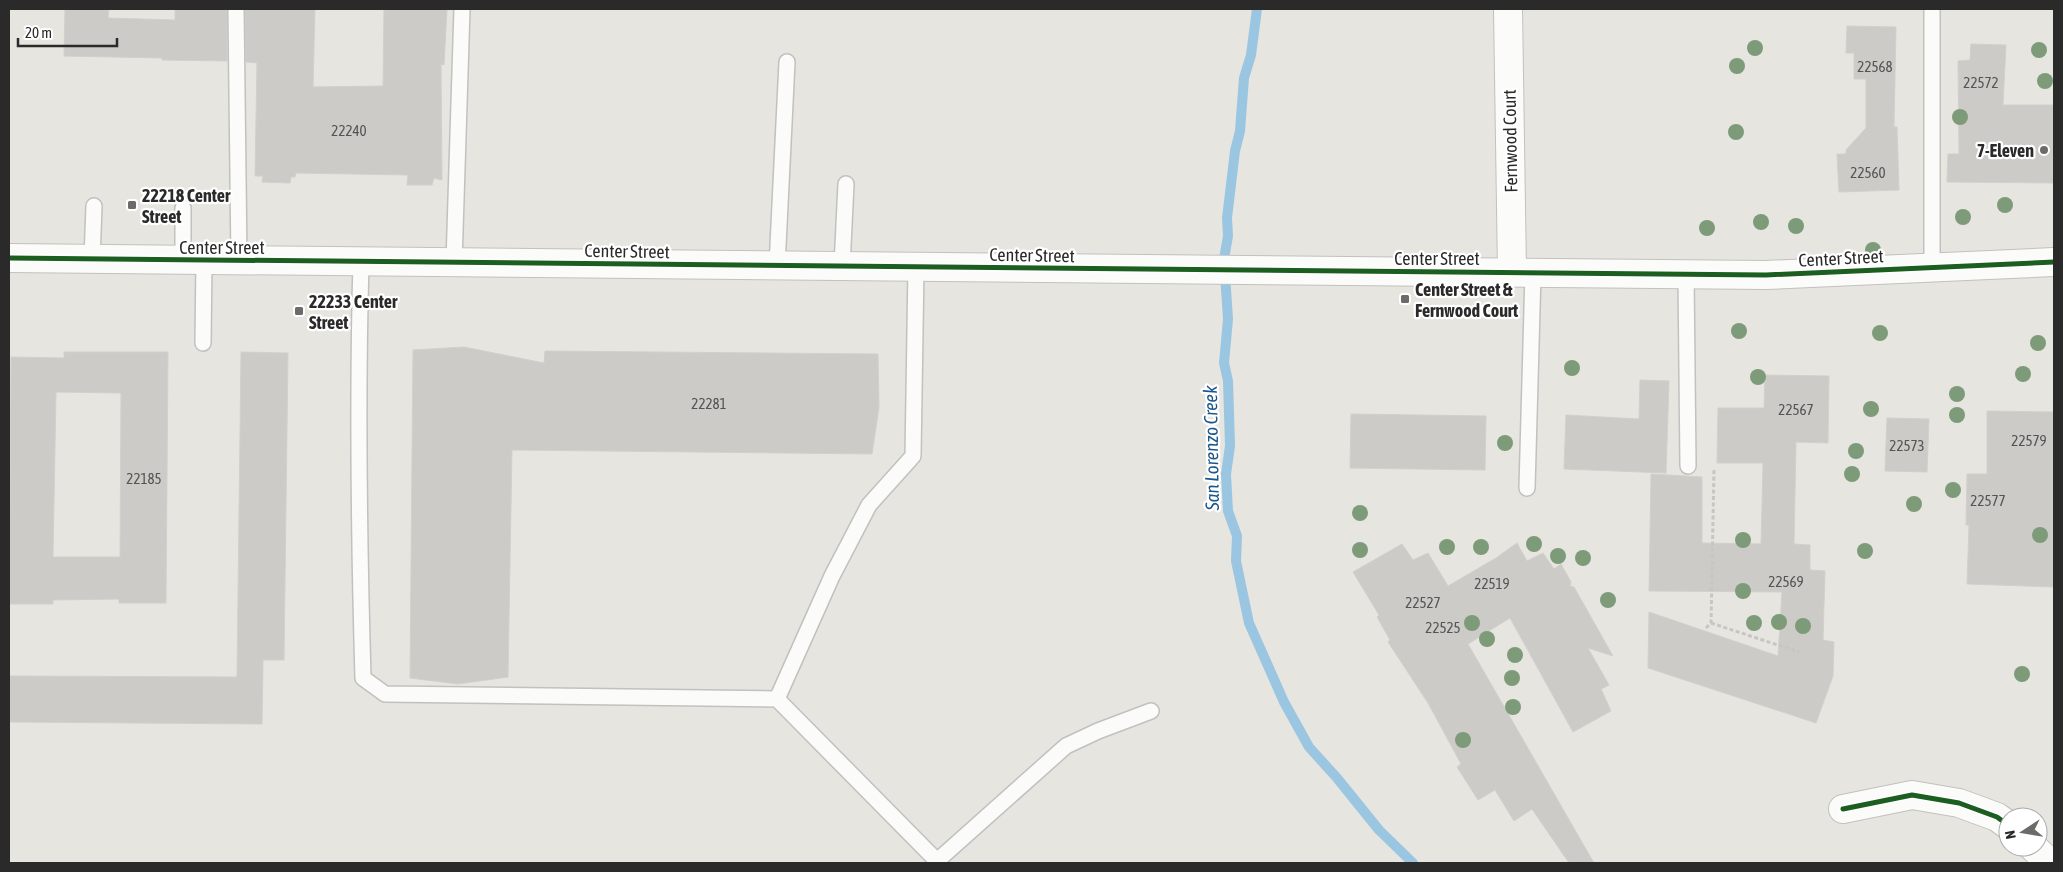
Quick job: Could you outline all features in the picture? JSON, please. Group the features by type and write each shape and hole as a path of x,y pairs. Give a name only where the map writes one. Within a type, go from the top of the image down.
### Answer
{"street":[{"name":"Fernwood Court","path":"1508,9 1522,272"},
{"name":"Center Street","path":"9,258 1766,275 2054,262"},
{"path":"1843,809 1912,795 1959,803 1998,818"}],"lane":[{"path":"236,9 239,260"},
{"path":"454,263 462,9"},
{"path":"1932,9 1932,267"},
{"path":"777,266 786,62"},
{"path":"842,266 846,184"},
{"path":"92,259 94,206"},
{"path":"183,208 194,260 203,343"},
{"path":"361,262 358,349 363,678 385,694 777,699 937,861 1066,746 1151,710"},
{"path":"777,699 832,576 869,505 913,456 916,267"},
{"path":"1522,272 1527,488"},
{"path":"1686,274 1688,466"}],"path":[{"path":"1688,466 1714,469 1711,623 1706,628"},
{"path":"1711,623 1799,652"}],"building":[{"path":"65,9 109,9 108,18 175,20 175,9 227,9 227,61 64,56"},
{"path":"245,9 315,9 313,87 383,86 384,9 447,9 444,65 441,64 442,180 434,178 432,185 407,185 408,175 296,173 295,177 291,177 290,183 262,182 263,176 255,176 257,63 246,62"},
{"path":"1847,26 1896,27 1894,127 1897,127 1899,190 1839,192 1837,154 1846,154 1846,150 1866,128 1866,79 1854,79 1854,53 1846,53"},
{"path":"1971,44 2006,45 2003,105 2054,105 2054,183 1947,182 1948,154 1959,154 1958,61 1970,60"},
{"path":"464,347 544,363 545,351 878,354 879,407 872,454 512,450 508,677 458,684 410,678 413,350"},
{"path":"64,352 168,352 166,603 119,603 119,599 53,600 53,604 9,604 11,357 64,358","holes":["56,392 121,393 120,557 53,557"]},
{"path":"241,352 288,353 284,660 263,660 262,724 9,722 9,676 237,677"},
{"path":"1765,375 1829,376 1828,443 1796,442 1794,544 1810,545 1810,570 1825,571 1823,640 1834,642 1833,676 1816,723 1648,668 1649,612 1778,656 1782,592 1649,591 1651,474 1702,477 1702,543 1761,544 1763,463 1717,463 1718,408 1764,408"},
{"path":"1640,380 1669,381 1666,473 1564,469 1566,415 1639,419"},
{"path":"1987,411 2054,412 2054,587 1967,584 1969,525 1966,525 1967,474 1987,474"},
{"path":"1351,414 1486,416 1485,470 1350,468"},
{"path":"1887,418 1929,419 1927,472 1885,471"},
{"path":"1517,543 1527,561 1543,553 1554,569 1561,564 1571,582 1570,586 1574,587 1613,656 1588,648 1609,685 1601,689 1611,711 1573,732 1510,618 1468,644 1594,863 1569,863 1532,809 1514,821 1495,790 1478,800 1457,767 1461,764 1428,703 1388,642 1390,640 1377,617 1379,615 1353,572 1402,544 1413,560 1428,553 1448,586 1496,558"}],"waterway":[{"name":"San Lorenzo Creek","path":"1257,9 1251,55 1244,78 1240,131 1235,151 1227,218 1228,236 1224,259 1228,319 1224,363 1228,381 1230,446 1226,474 1228,511 1237,536 1236,561 1249,623 1284,702 1309,747 1379,830 1413,863"}],"cycle path":[{"path":"9,258 1766,275 2054,262"},
{"path":"1843,809 1912,795 1959,803 1998,818"}],"place":[{"name":"7-Eleven","path":"2044,150"},
{"name":"22218 Center Street","path":"132,205"},
{"name":"Center Street & Fernwood Court","path":"1405,299"},
{"name":"22233 Center Street","path":"299,311"}]}
